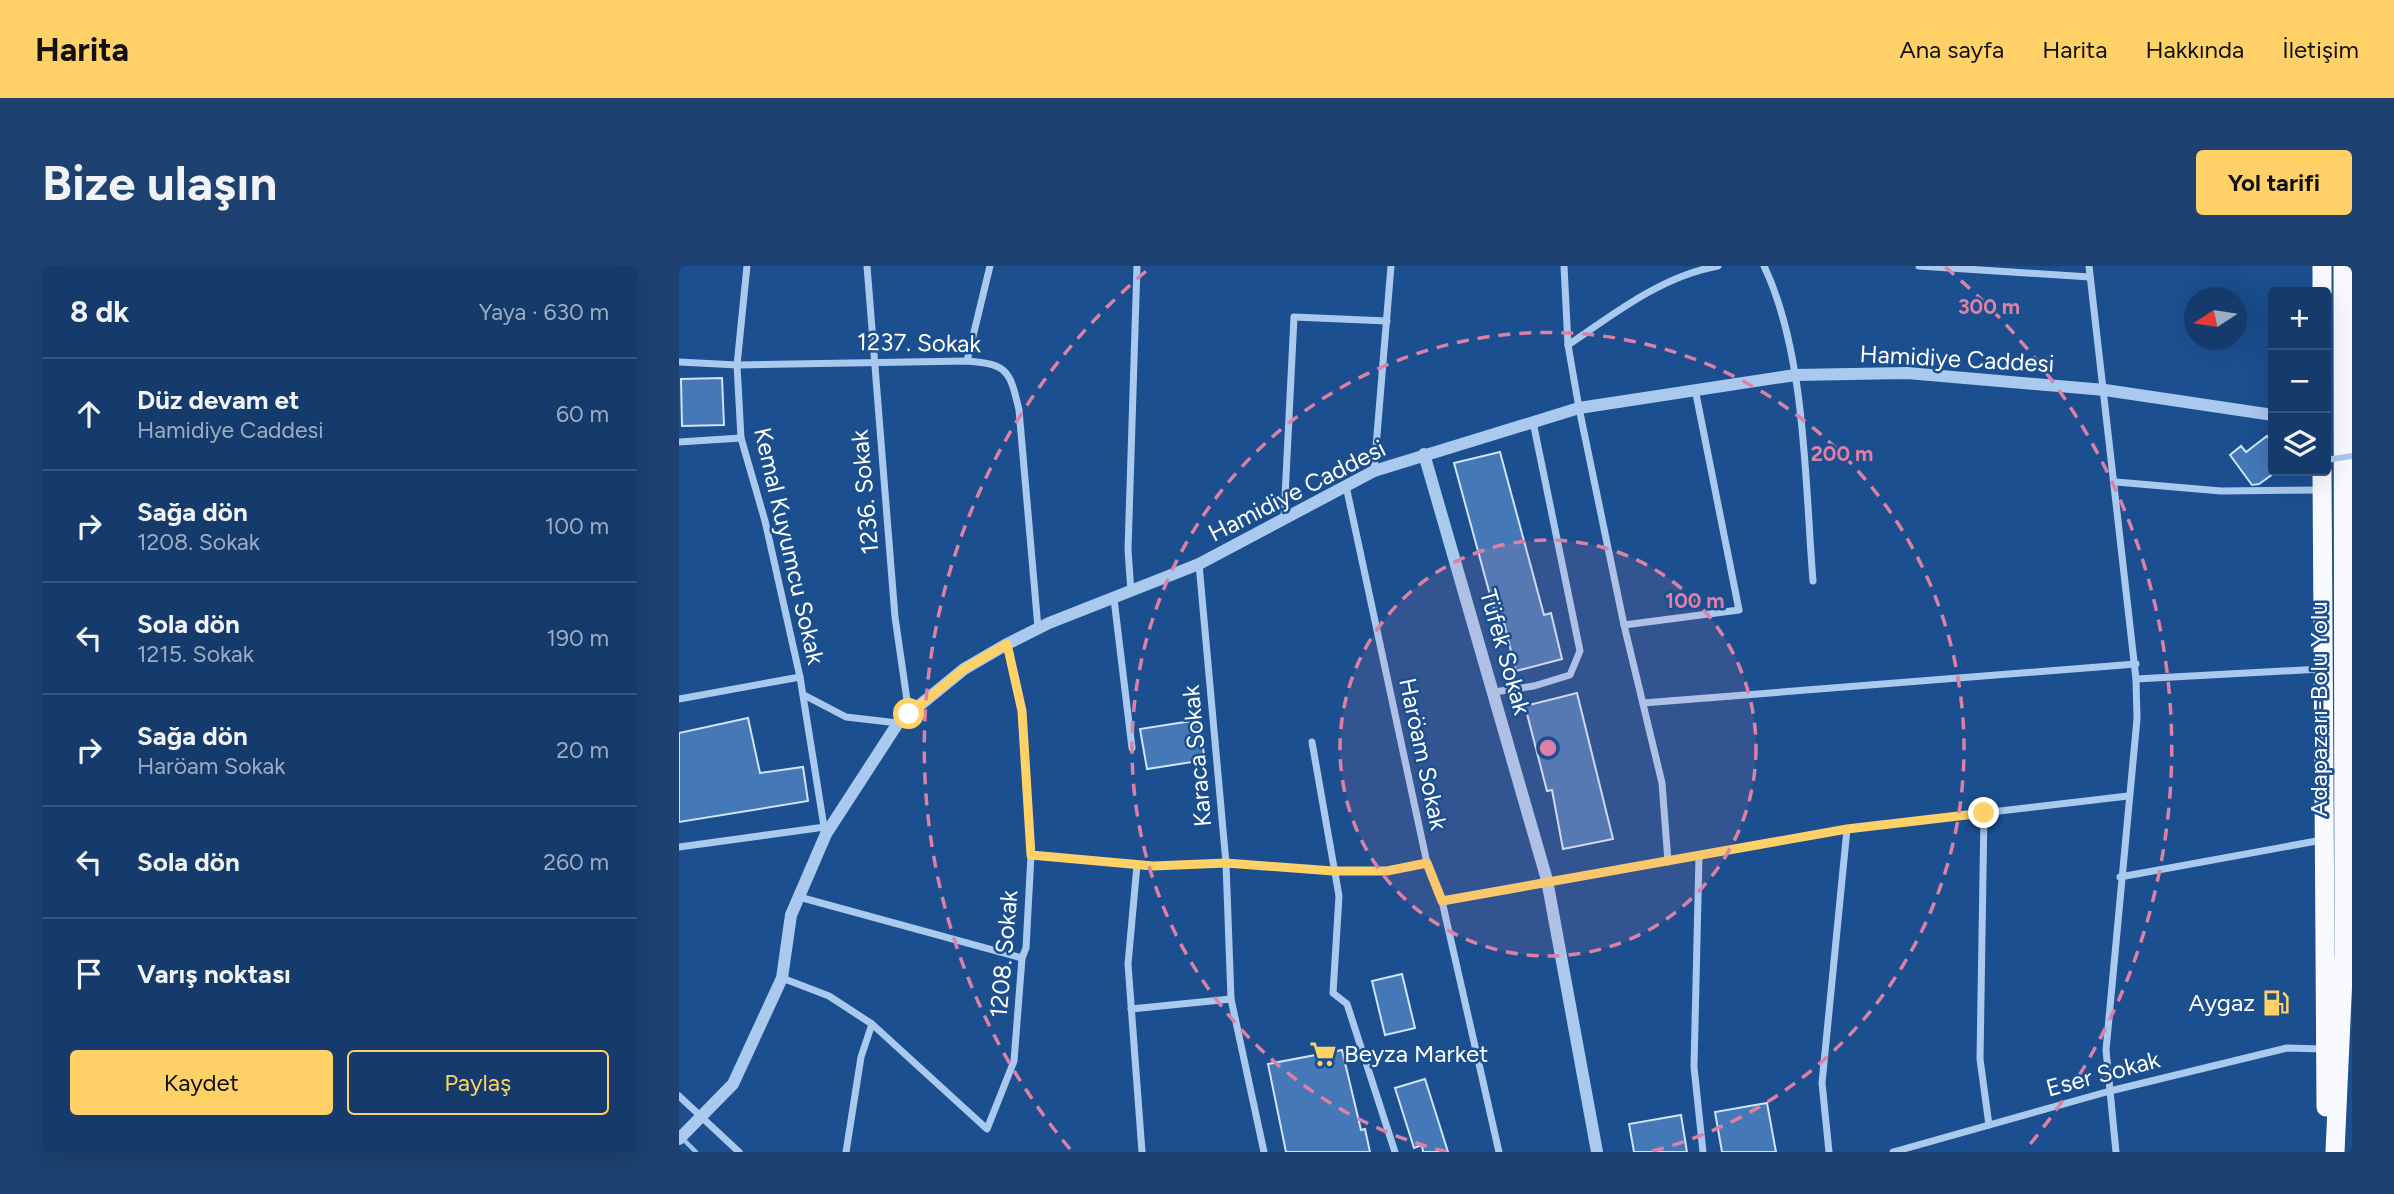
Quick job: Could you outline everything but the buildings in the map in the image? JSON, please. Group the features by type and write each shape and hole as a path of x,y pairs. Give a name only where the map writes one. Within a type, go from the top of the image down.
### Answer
{"highway":[{"path":"2322,266 2322,287"},
{"name":"Adapazarı-Bolu Yolu","path":"2336,1152 2344,954 2343,266"},
{"path":"2322,480 2326,1152"}],"street":[{"name":"Kemal Kuyumcu Sokak","path":"747,266 737,365 741,438 765,521 804,695 825,831"},
{"name":"1236. Sokak","path":"867,266 895,617 909,714"},
{"path":"967,360 990,266"},
{"path":"1131,593 1128,550 1137,266"},
{"path":"1374,471 1391,266"},
{"path":"1564,266 1568,345 1624,625 1662,783 1668,862"},
{"path":"1568,345 1642,295 1700,269 1718,266"},
{"path":"1764,266 1773,284 1795,375 1813,581"},
{"path":"1919,266 2090,276"},
{"path":"2089,266 2136,664 2137,719 2127,796 2106,1050 2116,1152"},
{"path":"1284,517 1294,317 1387,321"},
{"name":"1237. Sokak","path":"679,362 737,365 967,360 995,363 1012,380 1019,410 1038,628"},
{"name":"Hamidiye Caddesi","path":"679,1139 733,1084 782,978 791,915 825,831 898,723 964,669 1007,644 1038,628 1199,564 1374,471 1579,408 1695,388 1795,375 1907,373 2105,390 2268,414"},
{"path":"1624,625 1739,610 1695,388"},
{"path":"1494,692 1534,686 1570,675 1580,651 1533,422"},
{"path":"679,442 741,438"},
{"name":"Tüfek Sokak","path":"1424,454 1547,880 1597,1152"},
{"path":"2331,459 2352,456"},
{"path":"2116,482 2221,491 2322,480"},
{"name":"Haröam Sokak","path":"1346,485 1427,863 1442,901 1499,1152"},
{"name":"Karaca Sokak","path":"1199,564 1226,863 1231,999 1264,1152"},
{"path":"1114,599 1132,748"},
{"name":"1208. Sokak","path":"872,1024 987,1129 1014,1060 1026,948 1031,855 1022,711 1007,644"},
{"path":"1643,703 2136,664"},
{"path":"2136,679 2325,669"},
{"path":"679,699 800,677"},
{"path":"804,695 846,717 898,723"},
{"path":"1311,742 1339,896 1333,993 1347,1004 1395,1152"},
{"path":"1442,901 1547,880 1668,862 1847,829 2127,796"},
{"path":"1984,813 1980,1059 1989,1125"},
{"path":"1829,1152 1822,1083 1847,829"},
{"path":"679,847 825,831"},
{"path":"2120,877 2325,840"},
{"path":"1031,855 1137,865 1226,863 1333,871 1387,871 1427,863"},
{"path":"1699,856 1694,1067 1703,1152"},
{"path":"1137,865 1128,964 1142,1152"},
{"path":"799,897 1023,958"},
{"path":"782,978 829,996 872,1024 861,1057 846,1152"},
{"path":"1131,1009 1231,999"},
{"name":"Eser Sokak","path":"1893,1152 2109,1091 2287,1048 2325,1049"},
{"path":"679,1096 699,1118 739,1152"}],"waterway":[{"path":"682,1138 696,1152"}],"place":[{"name":"Aygaz","path":"2276,1003"},
{"name":"Beyza Market","path":"1323,1054"}],"route":[{"path":"909,714 964,669 1007,644 1022,711 1031,855 1153,866 1226,863 1333,871 1387,871 1427,863 1442,901 1547,880 1668,862 1847,829 1984,813"}]}
